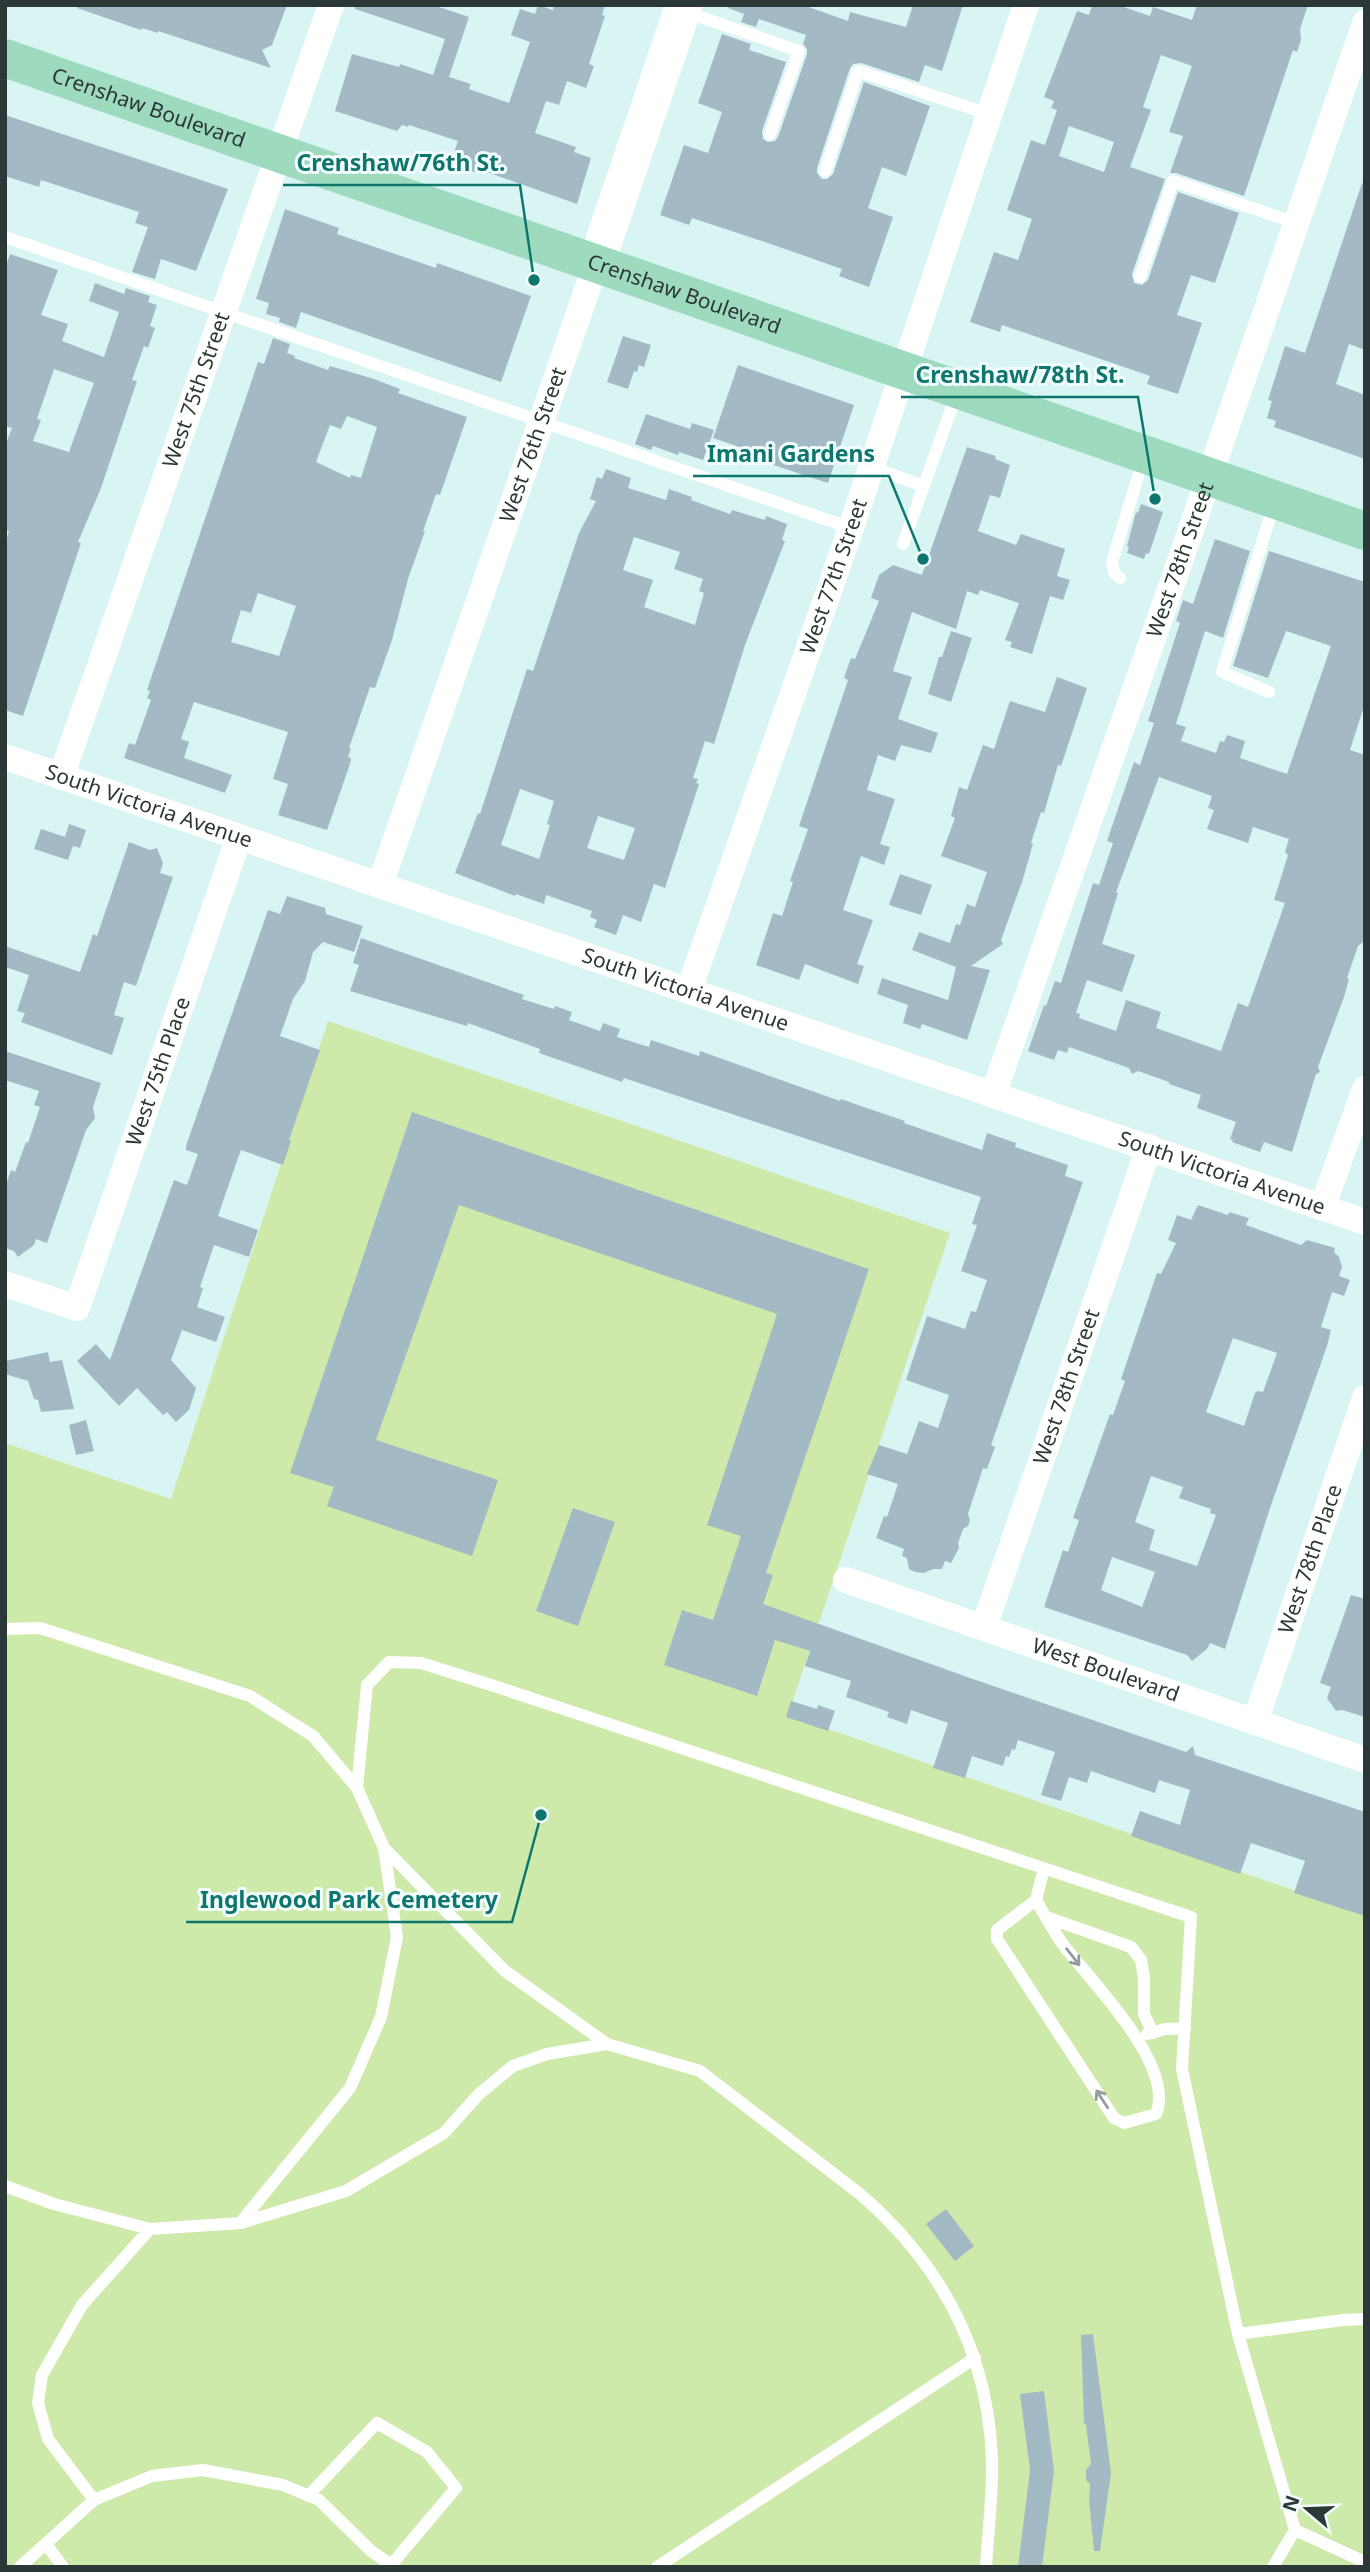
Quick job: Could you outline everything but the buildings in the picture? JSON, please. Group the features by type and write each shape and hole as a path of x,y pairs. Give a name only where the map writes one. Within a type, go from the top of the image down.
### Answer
{"main road":[{"name":"Crenshaw Boulevard","path":"5,58 280,151 596,264 1365,531"}],"street":[{"name":"West 75th Street","path":"61,777 331,5"},
{"name":"West 77th Street","path":"689,989 851,528 1026,5"},
{"name":"West 76th Street","path":"380,885 683,8"},
{"name":"West 78th Street","path":"993,1096 1210,477 1365,23"},
{"name":"South Victoria Avenue","path":"5,757 1365,1222"},
{"name":"West 75th Place","path":"5,1284 77,1308 239,837"},
{"path":"1322,1208 1365,1089"},
{"name":"West 78th Street","path":"984,1627 1149,1147"},
{"name":"West 78th Place","path":"1255,1722 1365,1398"},
{"name":"West Boulevard","path":"846,1580 1365,1760"}],"lane":[{"path":"683,8 799,51 770,134"},
{"path":"825,171 858,71 989,114"},
{"path":"1140,277 1173,181 1296,223"},
{"path":"5,237 851,528"},
{"path":"903,544 958,388"},
{"path":"1120,578 1114,573 1112,562 1145,454"},
{"path":"871,467 924,486"},
{"path":"1269,692 1222,672 1275,500"},
{"path":"5,1629 40,1628 250,1696 313,1736 356,1788 384,1848 397,1937 381,2017 350,2088 241,2223"},
{"path":"356,1788 367,1685 389,1662 421,1663 1191,1917 1182,2069 1238,2334 1294,2530 1273,2567"},
{"path":"384,1848 505,1971 607,2044 700,2071 884,2214 925,2261 957,2315 975,2358 986,2401 991,2452 986,2567"},
{"path":"1036,1900 1062,1943 1137,2037 1154,2069 1161,2103 1156,2114 1124,2123 1114,2118 997,1939 997,1930 1036,1900 1044,1868"},
{"path":"1046,1917 1131,1947 1141,1960 1144,2014 1153,2033"},
{"path":"1137,2037 1185,2028"},
{"path":"5,2186 54,2204 150,2229 241,2223 346,2191 444,2133 479,2094 513,2066 547,2054 607,2044"},
{"path":"94,2501 48,2439 38,2403 42,2375 82,2305 150,2229"},
{"path":"1238,2334 1365,2319"},
{"path":"657,2567 975,2358"},
{"path":"20,2567 94,2501 152,2476 202,2470 283,2485 308,2496 318,2500 386,2564 456,2488 427,2452 377,2423 308,2496"},
{"path":"1294,2530 1365,2562"},
{"path":"46,2544 63,2567"}],"green space":[{"path":"328,1021 950,1233 788,1715 1365,1915 1365,2567 5,2567 5,1443 171,1499"}],"place":[{"name":"Crenshaw/76th St.","path":"534,280"},
{"name":"Crenshaw/78th St.","path":"1155,499"},
{"name":"Imani Gardens","path":"923,559"},
{"name":"Inglewood Park Cemetery","path":"541,1815"}]}
